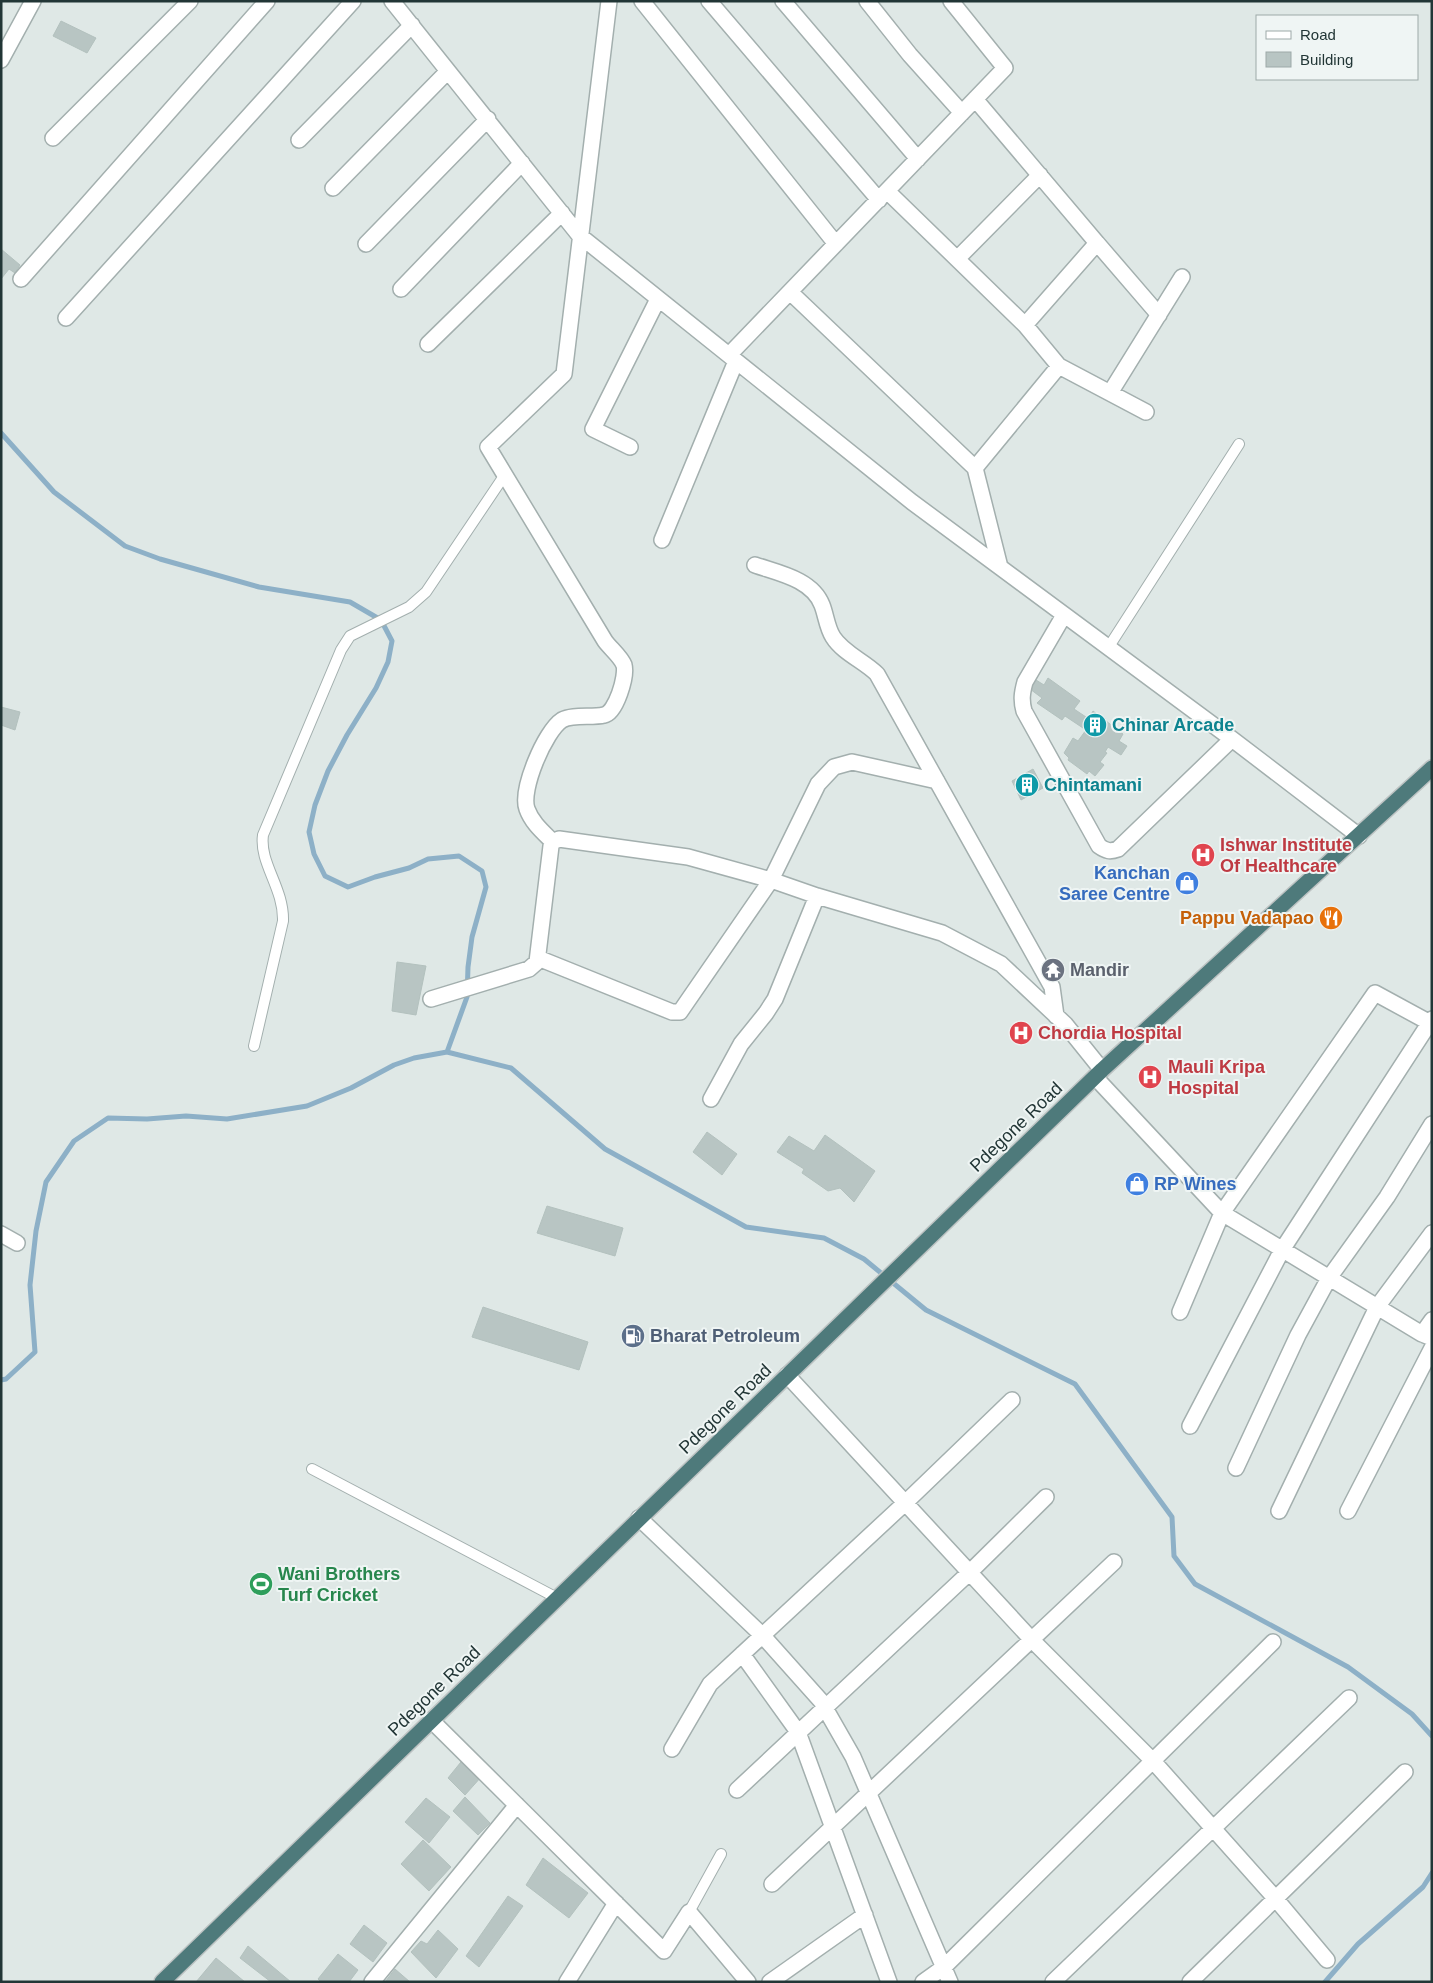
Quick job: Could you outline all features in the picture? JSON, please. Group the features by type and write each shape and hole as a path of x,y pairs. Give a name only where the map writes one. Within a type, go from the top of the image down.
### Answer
{"highway":[{"name":"Pdegone Road","path":"162,1982 1098,1074 1432,768"}],"street":[{"path":"1,60 33,1"},
{"path":"54,138 190,1"},
{"path":"21,279 267,1"},
{"path":"66,318 353,1"},
{"path":"392,1 580,236 912,502 1232,739 1358,836"},
{"path":"553,842 533,822 526,808 527,790 541,749 552,730 563,719 606,715 614,707 624,680 624,665 605,641 488,448 564,374 609,1"},
{"path":"642,1 836,244"},
{"path":"709,1 883,196 957,259 1026,325 1059,366 1146,412"},
{"path":"783,1 918,158"},
{"path":"867,1 910,55 962,113"},
{"path":"662,540 733,358 790,292 1005,68 951,1"},
{"path":"299,140 412,26"},
{"path":"333,188 448,71"},
{"path":"975,99 1159,315"},
{"path":"366,244 488,119"},
{"path":"401,289 522,163"},
{"path":"957,259 1040,176"},
{"path":"428,344 562,213"},
{"path":"1026,325 1097,243"},
{"path":"1110,393 1182,277"},
{"path":"790,292 975,468 1000,567"},
{"path":"630,447 593,429 658,298"},
{"path":"975,468 1059,366"},
{"path":"755,565 802,582 814,591 821,603 829,630 834,639 877,674 1052,987 1056,1016"},
{"path":"1064,615 1025,682 1022,703 1043,746 1100,846 1105,850 1112,851 1118,849 1232,739"},
{"path":"538,958 672,1012 680,1012 771,880 818,784 834,767 852,762 938,781"},
{"path":"553,842 558,839 688,857 942,932 1000,964 1065,1024 1098,1074 1222,1213 1427,1336 1432,1320"},
{"path":"431,999 530,969 537,962 553,842"},
{"path":"711,1099 741,1044 766,1014 775,999 816,896"},
{"path":"1180,1312 1222,1213 1375,993 1431,1022 1282,1250 1190,1426"},
{"path":"1236,1468 1298,1335 1329,1278 1387,1197 1432,1124"},
{"path":"1278,1511 1378,1307 1432,1232"},
{"path":"1,1234 17,1243"},
{"path":"1348,1511 1432,1348"},
{"path":"787,1375 1032,1640 1153,1761 1275,1898 1327,1960"},
{"path":"672,1749 710,1684 906,1503 1012,1400"},
{"path":"737,1790 970,1572 1046,1497"},
{"path":"639,1518 763,1636 821,1700 853,1757 950,1982"},
{"path":"772,1884 869,1795 1114,1562"},
{"path":"923,1982 944,1967 1273,1642"},
{"path":"742,1654 798,1732 889,1982"},
{"path":"1054,1982 1349,1698"},
{"path":"431,1720 664,1951 689,1912 748,1982"},
{"path":"1190,1982 1405,1772"},
{"path":"372,1982 517,1805"},
{"path":"567,1982 616,1903"},
{"path":"770,1982 865,1915"}],"lane":[{"path":"1108,648 1239,444"},
{"path":"254,1046 283,914 279,891 263,849 263,835 341,650 350,636 409,608 426,592 504,476"},
{"path":"312,1469 557,1598"},
{"path":"689,1912 721,1854"}],"building":[{"path":"61,21 96,38 87,53 53,36"},
{"path":"1,249 20,265 15,273 9,269 1,279"},
{"name":"Chinar Arcade","path":"1048,678 1080,701 1074,709 1089,719 1093,711 1123,734 1119,741 1127,746 1121,755 1108,747 1105,752 1107,753 1100,762 1104,765 1095,776 1089,771 1087,774 1068,760 1069,758 1064,753 1073,738 1078,741 1086,730 1065,716 1062,720 1037,703 1042,698 1030,689 1036,680 1044,685"},
{"path":"1,707 20,712 15,730 1,725"},
{"name":"Chintamani","path":"1033,769 1043,788 1021,800 1012,781"},
{"path":"397,962 426,966 416,1015 392,1011"},
{"path":"707,1132 737,1154 722,1175 693,1152"},
{"path":"825,1135 875,1171 854,1202 840,1188 828,1191 802,1173 804,1169 777,1152 789,1136 814,1151"},
{"path":"547,1206 623,1228 615,1256 537,1233"},
{"path":"483,1307 588,1342 579,1370 472,1337"},
{"path":"465,1757 482,1776 465,1795 448,1778"},
{"path":"465,1797 490,1823 478,1835 453,1811"},
{"path":"426,1798 450,1817 429,1843 405,1822"},
{"path":"423,1840 451,1867 429,1891 401,1864"},
{"path":"543,1858 588,1893 569,1918 526,1885"},
{"path":"508,1896 523,1906 479,1967 466,1956"},
{"path":"364,1925 387,1943 373,1962 350,1944"},
{"path":"438,1930 458,1949 436,1978 411,1952 421,1941 427,1944"},
{"path":"248,1946 291,1982 271,1982 240,1958"},
{"path":"338,1954 358,1970 349,1982 321,1982 318,1979"},
{"path":"216,1958 245,1982 196,1982"},
{"path":"395,1969 410,1982 385,1982"}],"waterway":[{"path":"1,433 54,492 125,546 160,559 259,587 350,602 381,620 392,641 388,662 376,688 347,735 328,771 315,805 309,832 314,854 325,876 348,887 375,877 409,868 428,859 459,856 482,871 486,887 472,937 467,997 447,1052"},
{"path":"1,1380 6,1379 35,1352 30,1285 36,1231 46,1182 74,1141 108,1118 147,1119 186,1116 227,1119 307,1106 351,1088 394,1065 414,1058 447,1052 511,1068 605,1149 746,1227 824,1238 864,1259 926,1310 1075,1384 1172,1517 1174,1556 1195,1584 1348,1667 1412,1714 1432,1736"},
{"path":"1325,1982 1358,1944 1423,1887 1432,1873"}],"place":[{"name":"Chinar Arcade","path":"1095,725"},
{"name":"Chintamani","path":"1027,785"},
{"name":"Ishwar Institute Of Healthcare","path":"1203,855"},
{"name":"Kanchan Saree Centre","path":"1187,883"},
{"name":"Pappu Vadapao","path":"1331,918"},
{"name":"Mandir","path":"1053,970"},
{"name":"Chordia Hospital","path":"1021,1033"},
{"name":"Mauli Kripa Hospital","path":"1150,1077"},
{"name":"RP Wines","path":"1137,1184"},
{"name":"Bharat Petroleum","path":"633,1336"},
{"name":"Wani Brothers Turf Cricket","path":"261,1584"}]}
